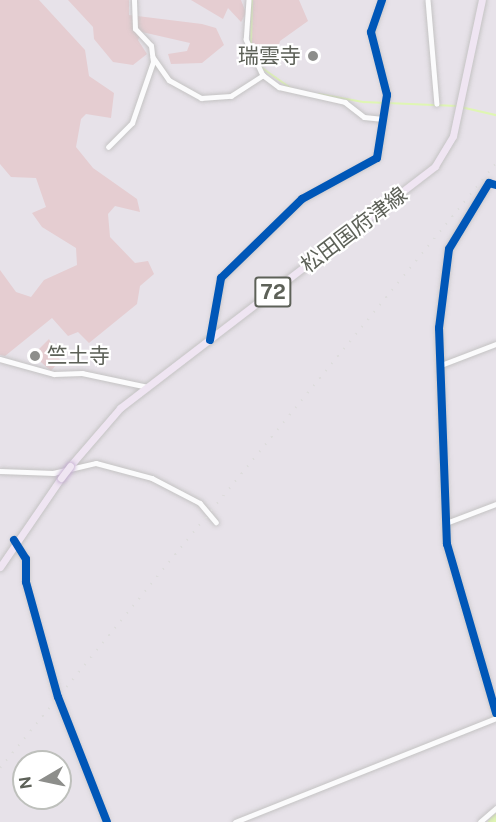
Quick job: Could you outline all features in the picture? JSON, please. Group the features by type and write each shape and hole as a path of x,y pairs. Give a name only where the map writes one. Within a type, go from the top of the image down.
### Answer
{"main road":[{"name":"松田国府津線","path":"0,567 14,540 104,423 148,387 423,179 446,152 461,107 482,0"}],"street":[{"path":"134,0 135,29 169,80 201,98 231,96 263,75"},
{"path":"249,0 246,39 263,75 289,91 345,102 364,117 383,119"},
{"path":"210,340 221,278 302,199 376,158 387,100 370,32 382,0"},
{"path":"428,0 437,103"},
{"path":"108,147 132,123 153,57"},
{"path":"493,184 449,249 441,286 441,365 446,523 451,564 496,713"},
{"path":"441,365 496,344"},
{"path":"0,360 54,374 82,373 148,387"},
{"path":"78,456 84,465"},
{"path":"0,471 53,473 96,463 152,478 200,503 216,522"},
{"path":"53,473 61,479"},
{"path":"446,523 496,504"},
{"path":"14,540 26,559 26,582 58,697 107,822"},
{"path":"235,822 496,718"},
{"path":"480,822 496,808"}],"shaded area":[{"path":"0,0 39,0 85,50 89,76 114,93 111,118 86,114 81,119 76,147 93,168 137,199 140,212 115,206 108,214 110,237 135,263 148,261 154,274 140,286 137,304 89,343 78,332 68,336 52,318 5,356 0,355 0,270 16,292 31,297 44,280 77,265 76,248 42,227 32,213 46,207 36,178 11,177 0,164"},
{"path":"68,0 129,0 129,15 202,24 216,28 224,45 202,63 171,64 168,54 187,51 190,43 142,32 138,40 147,54 133,65 113,62 94,39 93,27"},
{"path":"191,0 241,0 246,13 241,22 228,8 223,19"},
{"path":"253,0 299,0 308,21 280,41 276,55 260,65 250,37"},
{"path":"49,339 60,360 51,371 33,355"}],"waterway":[{"path":"251,44 252,0"},
{"path":"261,67 291,88"},
{"path":"319,94 364,102 457,106"},
{"path":"461,107 496,115"},
{"path":"492,822 496,818"}],"railway":[{"path":"0,768 496,163"}],"cycle path":[{"path":"210,340 221,278 302,199 377,158 387,95 371,32 382,0"},
{"path":"496,185 489,183 449,249 439,328 447,544 496,713"},
{"path":"14,540 26,559 26,582 58,697 107,822"}],"place":[{"name":"瑞雲寺","path":"313,56"},
{"name":"竺土寺","path":"35,356"}]}
